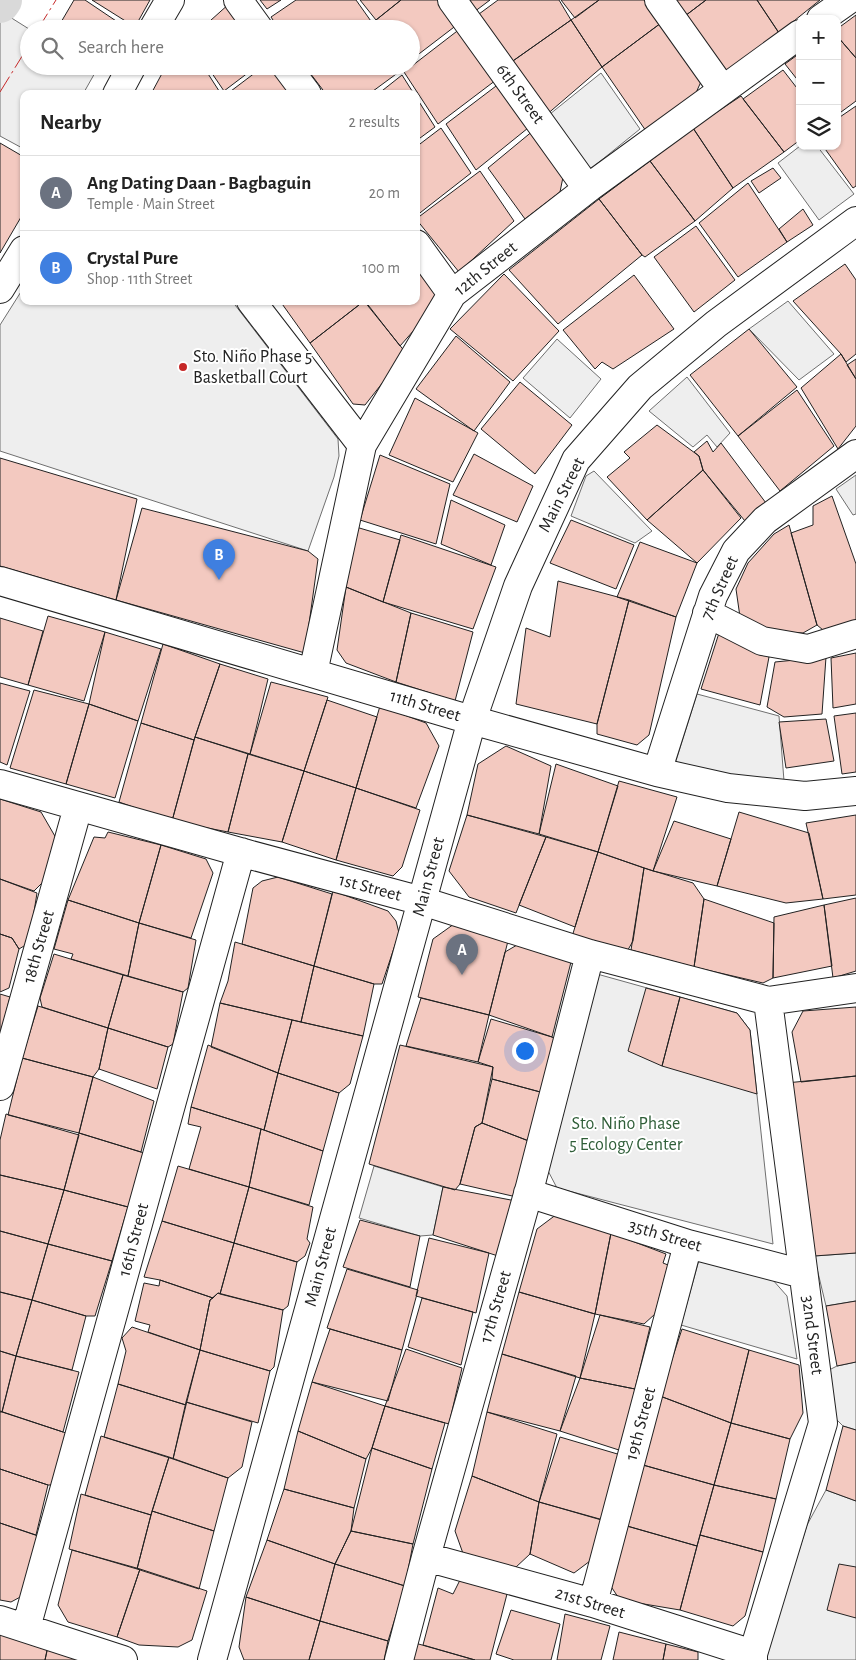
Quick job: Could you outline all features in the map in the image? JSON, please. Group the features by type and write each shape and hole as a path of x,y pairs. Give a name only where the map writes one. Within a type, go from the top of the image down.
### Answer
{"street":[{"path":"158,20 170,0"},
{"path":"238,0 252,20"},
{"name":"6th Street","path":"452,0 587,188"},
{"path":"659,0 723,90"},
{"path":"827,15 848,0"},
{"name":"12th Street","path":"314,673 362,445 452,294 587,188 796,37"},
{"path":"119,90 127,75"},
{"path":"292,75 303,90"},
{"name":"Main Street","path":"212,1660 472,720 518,586 576,460 640,387 716,324 856,221"},
{"path":"420,250 452,294"},
{"path":"0,290 20,257"},
{"path":"254,305 362,445"},
{"name":"7th Street","path":"657,772 713,596 736,551 765,520 856,454"},
{"name":"11th Street","path":"0,581 472,720 657,772 728,788 805,796 856,791"},
{"path":"707,613 762,642 808,649 856,634"},
{"name":"1st Street","path":"0,784 422,901 590,954 768,1001"},
{"name":"18th Street","path":"0,1086 78,807"},
{"name":"16th Street","path":"26,1628 241,852"},
{"name":"17th Street","path":"399,1660 528,1193 590,954"},
{"path":"768,1001 856,988"},
{"name":"32nd Street","path":"753,1657 823,1423 768,1001"},
{"name":"35th Street","path":"528,1193 688,1244 803,1274"},
{"name":"19th Street","path":"593,1603 688,1244"},
{"name":"21st Street","path":"426,1557 593,1603 753,1657"},
{"path":"0,1620 122,1660"}],"green space":[{"path":"2,12 20,23 20,75 94,75 85,90 20,90 20,147 0,136 0,15"},
{"path":"601,73 640,129 588,171 550,114"},
{"path":"796,149 820,150 854,194 819,220 778,163"},
{"path":"20,293 20,305 235,305 338,439 339,456 334,477 308,551 0,451 0,325"},
{"path":"788,301 834,354 799,380 749,329"},
{"path":"557,339 601,379 570,418 523,378"},
{"path":"687,377 730,433 717,447 707,435 693,447 649,411"},
{"path":"594,471 652,531 635,543 571,516 586,476"},
{"path":"856,475 856,514 853,515 836,489"},
{"path":"697,694 779,716 784,781 730,777 675,764"},
{"name":"Sto. Niño Phase 5 Ecology Center","path":"597,974 737,1013 750,1030 773,1244 557,1188 546,1167"},
{"path":"374,1166 443,1187 433,1235 420,1236 359,1218"},
{"path":"856,1253 856,1301 826,1306 814,1256"},
{"path":"699,1260 772,1279 787,1296 797,1359 681,1325"},
{"path":"856,1362 856,1430 843,1426 835,1418 827,1371 837,1366"},
{"path":"826,1490 856,1501 856,1660 767,1660 766,1656 807,1525"}],"building":[{"path":"74,0 85,0 115,20 62,20"},
{"path":"92,0 150,0 139,20 124,20"},
{"path":"260,0 281,0 267,9"},
{"path":"296,0 356,0 370,20 273,20 271,17"},
{"path":"360,0 401,0 376,20"},
{"path":"401,0 447,0 462,21 420,53 420,20 376,20"},
{"path":"466,0 490,0 474,12"},
{"path":"498,0 559,0 571,20 510,63 479,14"},
{"path":"561,0 599,0 575,18"},
{"path":"599,0 644,0 661,23 602,67 571,20"},
{"path":"667,0 706,0 681,19"},
{"path":"706,0 757,0 779,33 721,75 681,19"},
{"path":"757,0 820,0 801,15 796,15 796,19 779,33"},
{"path":"230,3 242,20 211,20"},
{"path":"856,15 856,58 841,41 841,26"},
{"path":"571,20 602,67 545,116 510,63"},
{"path":"661,23 704,75 695,95 646,131 602,67"},
{"path":"465,25 500,77 438,124 420,96 420,90 416,90 406,75 420,75 420,60"},
{"path":"841,41 856,58 856,101 841,112"},
{"path":"796,56 796,78 785,64"},
{"path":"783,70 796,87 796,143 784,152 743,99"},
{"path":"161,75 209,75 218,90 153,90"},
{"path":"213,75 245,75 225,90 223,90"},
{"path":"252,75 285,75 294,90 232,90"},
{"path":"312,75 395,75 374,90 323,90"},
{"path":"402,75 411,90 383,90"},
{"path":"500,83 533,124 476,170 446,124"},
{"path":"741,96 784,152 733,188 693,128"},
{"path":"420,103 435,127 420,138"},
{"path":"856,106 856,186 853,188 826,150 841,150 841,116"},
{"path":"441,128 471,173 420,213 420,144"},
{"path":"693,128 733,188 695,221 650,161"},
{"path":"534,130 564,172 560,192 525,219 488,168"},
{"path":"0,143 20,155 20,219 0,253"},
{"path":"650,161 695,221 645,257 599,199"},
{"path":"773,168 781,178 759,193 751,181"},
{"path":"480,171 514,221 459,272 420,224 420,216"},
{"path":"748,183 787,242 738,277 699,223"},
{"path":"599,199 642,255 558,324 509,270"},
{"path":"803,209 813,225 787,242 779,229"},
{"path":"696,226 735,280 694,312 654,257"},
{"path":"845,264 856,280 856,354 846,362 793,301"},
{"path":"420,267 440,293 437,304 400,346 368,305 420,305"},
{"path":"504,274 559,331 513,381 450,329"},
{"path":"634,275 674,329 613,369 602,362 595,369 563,330"},
{"path":"283,305 359,305 310,343"},
{"path":"359,305 367,305 406,353 365,405 353,404 310,343"},
{"path":"749,329 797,387 738,436 690,375"},
{"path":"456,336 510,382 474,431 416,389"},
{"path":"841,354 856,379 856,426 838,449 801,388"},
{"path":"856,359 856,379 847,365"},
{"path":"520,382 572,425 535,474 481,429"},
{"path":"797,390 834,446 780,491 738,436"},
{"path":"415,398 478,433 453,482 389,455"},
{"path":"657,425 699,456 703,470 647,520 607,477 630,458 624,452"},
{"path":"707,441 713,452 721,443 766,503 745,521 703,470 699,456 694,452"},
{"path":"474,454 533,486 517,522 453,495"},
{"path":"380,455 450,484 436,544 360,520"},
{"path":"0,458 137,499 116,600 0,566"},
{"path":"703,470 741,518 697,563 647,520"},
{"path":"832,496 856,564 856,620 823,630 817,625 791,533 813,525 813,506"},
{"path":"451,500 505,525 491,565 441,544"},
{"path":"142,508 308,551 318,559 305,653 116,600"},
{"path":"571,520 634,545 616,589 550,563"},
{"path":"789,525 817,625 803,633 766,631 740,617 736,589 748,563 774,534"},
{"path":"356,527 400,540 383,602 346,587"},
{"path":"401,535 496,567 473,629 383,602"},
{"path":"640,542 697,563 676,617 617,597"},
{"path":"558,581 629,600 597,724 516,704 526,628 550,637"},
{"path":"346,587 411,613 396,682 346,663 337,650"},
{"path":"629,600 676,617 649,735 637,745 597,734 597,724"},
{"path":"411,613 473,632 455,701 396,682"},
{"path":"48,616 105,632 84,701 28,685"},
{"path":"0,618 43,631 28,685 0,677"},
{"path":"105,632 161,649 138,721 89,704"},
{"path":"719,633 769,657 760,705 701,689"},
{"path":"163,644 220,664 194,740 141,723"},
{"path":"856,653 856,704 833,708 831,658"},
{"path":"826,657 822,714 784,717 767,707 775,662"},
{"path":"220,664 268,679 250,754 195,737"},
{"path":"271,682 328,697 304,771 250,754"},
{"path":"0,683 30,691 7,765 0,762"},
{"path":"34,690 89,704 66,784 10,768"},
{"path":"327,700 377,717 356,788 304,771"},
{"path":"89,704 138,721 115,798 66,784"},
{"path":"380,706 426,723 439,746 416,808 356,788"},
{"path":"856,713 856,772 842,774 834,716"},
{"path":"826,719 834,761 786,768 779,722"},
{"path":"141,723 194,740 172,821 119,802"},
{"path":"195,737 248,754 228,832 172,821"},
{"path":"506,746 551,766 539,834 467,815 478,764"},
{"path":"248,754 304,771 282,842 228,832"},
{"path":"556,764 618,786 598,852 539,834"},
{"path":"304,771 356,788 336,860 282,842"},
{"path":"619,781 677,797 653,871 598,852"},
{"path":"356,788 420,810 402,867 393,876 336,860"},
{"path":"0,799 41,812 56,838 45,880 34,891 0,879"},
{"path":"739,812 809,833 823,899 786,903 717,886"},
{"path":"467,815 546,837 516,913 469,897 449,871"},
{"path":"856,815 856,895 823,899 806,823"},
{"path":"674,821 731,839 717,886 653,871"},
{"path":"108,832 161,845 139,923 68,900 94,837 105,838"},
{"path":"546,837 598,852 575,927 519,905"},
{"path":"161,845 206,859 213,873 191,938 139,923"},
{"path":"598,852 644,868 633,941 625,955 571,940"},
{"path":"644,868 693,883 704,899 694,967 631,950"},
{"path":"278,877 332,894 314,966 242,944 253,888 262,881"},
{"path":"0,879 37,893 29,943 19,949 12,938 0,934"},
{"path":"333,891 388,911 396,921 399,933 382,984 374,984 314,966"},
{"path":"856,898 856,971 833,978 824,905"},
{"path":"704,899 774,923 773,978 763,983 694,967"},
{"path":"68,900 139,923 128,976 71,959 73,954 54,949"},
{"path":"824,905 832,966 773,978 774,917"},
{"path":"139,923 196,940 188,988 183,992 128,976"},
{"path":"454,924 508,941 489,1015 418,997 433,939"},
{"path":"0,934 12,938 19,949 9,988 0,992"},
{"path":"235,942 314,966 301,1022 220,1003 228,981"},
{"path":"517,945 571,962 552,1037 489,1015 505,952"},
{"path":"54,954 123,975 108,1028 42,1007 40,998"},
{"path":"314,966 374,984 363,1036 301,1022"},
{"path":"123,975 183,992 173,1044 168,1047 108,1028"},
{"path":"646,988 680,997 662,1066 628,1051"},
{"path":"0,994 10,997 0,1037"},
{"path":"680,997 737,1013 750,1030 757,1094 662,1066"},
{"path":"421,998 489,1015 478,1062 406,1046"},
{"path":"220,1003 292,1020 278,1073 211,1047"},
{"path":"38,1006 108,1028 99,1069 93,1077 22,1058"},
{"path":"856,1007 856,1076 801,1082 792,1032 803,1011"},
{"path":"491,1019 552,1037 557,1041 544,1093 492,1079 493,1067 478,1062"},
{"path":"292,1020 363,1036 350,1084 339,1093 278,1073"},
{"path":"108,1028 168,1047 157,1089 99,1069"},
{"path":"208,1045 278,1073 264,1130 191,1107"},
{"path":"400,1045 493,1067 482,1123 475,1127 460,1184 455,1190 369,1164"},
{"path":"22,1058 93,1077 79,1133 8,1115"},
{"path":"278,1073 339,1093 323,1151 264,1130"},
{"path":"856,1076 856,1253 814,1256 786,1083"},
{"path":"93,1077 154,1101 141,1152 79,1133"},
{"path":"492,1079 544,1093 534,1143 482,1123"},
{"path":"191,1107 261,1129 249,1187 189,1169 201,1127 188,1124"},
{"path":"6,1114 79,1135 64,1190 0,1175 0,1140"},
{"path":"482,1123 534,1143 521,1198 460,1184 475,1127"},
{"path":"261,1129 323,1151 309,1205 249,1187"},
{"path":"79,1133 144,1153 128,1207 64,1190"},
{"path":"178,1166 249,1187 234,1243 162,1221"},
{"path":"0,1175 64,1190 48,1244 0,1231"},
{"path":"249,1187 313,1207 307,1239 310,1243 305,1256 297,1262 234,1243"},
{"path":"443,1187 516,1201 498,1256 433,1235"},
{"path":"64,1190 128,1207 112,1261 48,1244"},
{"path":"557,1214 611,1233 595,1314 519,1292 537,1229"},
{"path":"360,1220 420,1236 410,1287 343,1267"},
{"path":"162,1221 234,1243 220,1294 218,1293 213,1298 160,1280 144,1277"},
{"path":"0,1231 48,1244 32,1300 0,1292"},
{"path":"611,1233 666,1254 663,1263 668,1265 655,1314 644,1324 595,1314"},
{"path":"429,1238 489,1253 476,1313 416,1296"},
{"path":"234,1243 297,1262 288,1306 283,1310 220,1294"},
{"path":"48,1244 112,1261 95,1316 86,1316 32,1300"},
{"path":"347,1269 418,1290 402,1350 327,1328"},
{"path":"160,1280 213,1298 210,1300 200,1350 148,1332 150,1325 135,1321 144,1283 159,1286"},
{"path":"0,1292 32,1300 16,1356 0,1351"},
{"path":"519,1292 595,1314 580,1378 502,1354"},
{"path":"218,1293 283,1310 274,1367 270,1371 200,1350 210,1300"},
{"path":"422,1298 473,1312 461,1365 408,1347"},
{"path":"32,1300 86,1316 72,1370 16,1356"},
{"path":"856,1301 856,1362 837,1366 826,1306"},
{"path":"600,1315 650,1327 635,1389 580,1378"},
{"path":"132,1327 200,1350 186,1405 118,1384 126,1351 122,1338"},
{"path":"330,1329 402,1350 388,1401 312,1382"},
{"path":"682,1329 749,1350 731,1423 660,1396"},
{"path":"406,1349 462,1368 449,1424 385,1406"},
{"path":"200,1350 270,1371 258,1423 186,1402"},
{"path":"749,1350 799,1365 803,1413 790,1439 731,1423"},
{"path":"0,1351 16,1356 2,1412 0,1412"},
{"path":"502,1354 576,1376 560,1431 487,1412"},
{"path":"16,1356 79,1372 63,1432 2,1412"},
{"path":"580,1378 635,1389 622,1451 560,1431"},
{"path":"312,1382 385,1406 372,1448 366,1459 298,1431"},
{"path":"118,1384 186,1405 173,1459 104,1437"},
{"path":"660,1396 731,1423 714,1485 643,1465"},
{"path":"186,1402 252,1422 242,1467 228,1478 173,1459"},
{"path":"385,1406 445,1423 432,1469 372,1448"},
{"path":"0,1411 66,1433 52,1485 0,1469"},
{"path":"487,1412 557,1434 539,1502 472,1476"},
{"path":"731,1423 790,1439 776,1499 714,1485"},
{"path":"843,1426 856,1430 856,1501 826,1490"},
{"path":"298,1431 366,1459 354,1508 284,1489"},
{"path":"101,1436 169,1457 151,1515 85,1495"},
{"path":"560,1437 631,1458 614,1523 539,1502"},
{"path":"372,1448 432,1469 413,1544 351,1531"},
{"path":"169,1457 228,1478 214,1531 152,1511"},
{"path":"643,1465 714,1485 697,1546 627,1526"},
{"path":"0,1469 48,1485 36,1535 0,1523"},
{"path":"472,1476 539,1502 530,1554 515,1568 465,1559 455,1531"},
{"path":"714,1485 776,1499 763,1552 700,1535"},
{"path":"284,1489 354,1508 351,1531 335,1564 267,1540"},
{"path":"81,1494 151,1515 137,1569 69,1549"},
{"path":"539,1502 605,1521 590,1561 574,1573 530,1554"},
{"path":"152,1511 214,1531 199,1589 137,1569"},
{"path":"0,1523 41,1537 24,1595 11,1602 0,1600"},
{"path":"627,1526 697,1546 680,1610 620,1600 608,1582"},
{"path":"351,1531 413,1544 405,1586 335,1564"},
{"path":"700,1535 763,1552 745,1616 733,1626 680,1610"},
{"path":"267,1540 335,1564 320,1621 246,1597"},
{"path":"72,1550 140,1569 117,1637 68,1622 58,1605"},
{"path":"335,1564 405,1586 388,1641 320,1621"},
{"path":"839,1564 856,1567 856,1618 827,1610"},
{"path":"140,1569 207,1591 192,1640 178,1647 139,1645 117,1637"},
{"path":"460,1580 507,1594 490,1660 475,1660 423,1645 438,1588 453,1594"},
{"path":"246,1597 320,1621 309,1660 244,1660 239,1647"},
{"path":"511,1610 560,1624 551,1660 514,1660 496,1654"},
{"path":"565,1614 610,1626 601,1660 557,1660"},
{"path":"320,1621 388,1641 384,1660 309,1660"},
{"path":"0,1631 48,1646 45,1660 0,1660"},
{"path":"619,1632 666,1644 663,1660 613,1660"},
{"path":"415,1643 475,1660 410,1660"},
{"path":"666,1644 698,1652 698,1660 663,1660"},
{"path":"48,1646 91,1660 45,1660"}],"power":[{"path":"44,20 56,0"},
{"path":"0,92 20,60"}],"place":[{"name":"Sto. Niño Phase 5 Basketball Court","path":"183,367"},
{"name":"Crystal Pure","path":"219,580"},
{"name":"Ang Dating Daan - Bagbaguin","path":"462,975"}]}
